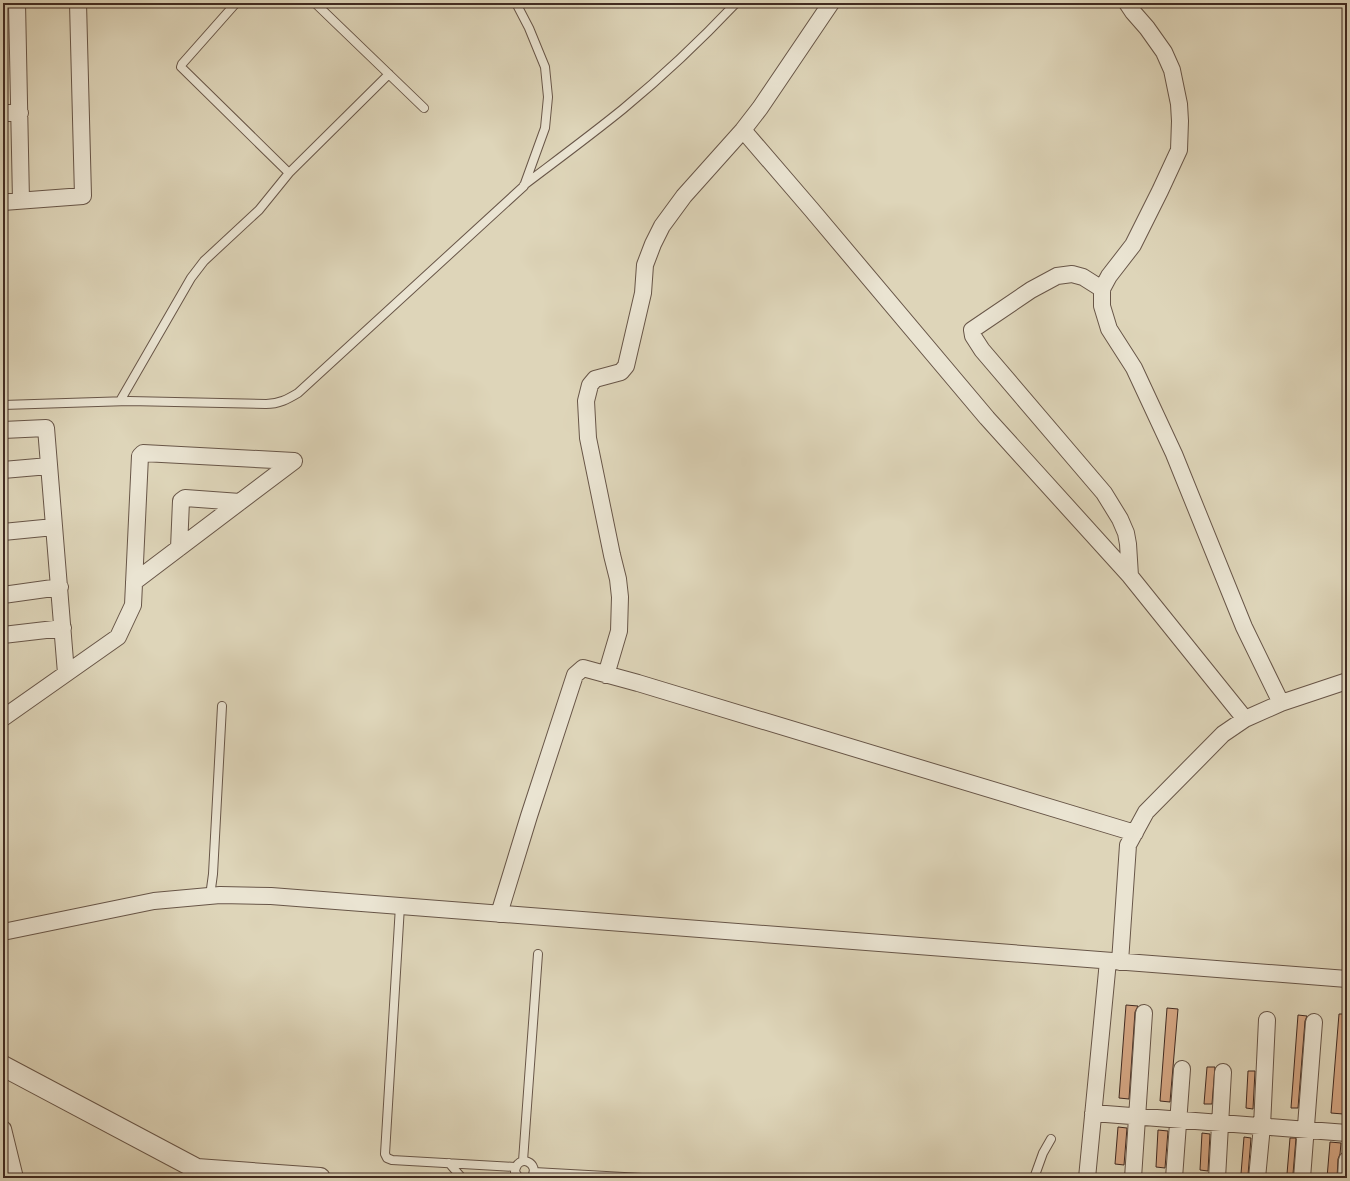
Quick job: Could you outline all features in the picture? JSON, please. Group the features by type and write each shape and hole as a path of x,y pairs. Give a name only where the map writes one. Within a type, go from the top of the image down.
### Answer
{"street":[{"path":"17,3 21,201"},
{"path":"3,202 83,196 78,3"},
{"path":"606,675 619,631 620,597 618,579 588,438 586,401 590,385 595,379 621,372 626,366 643,293 645,265 662,226 684,196 743,130 760,108 831,3"},
{"path":"1127,3 1132,12 1147,28 1160,46 1172,70 1179,104 1179,150 1133,245 1109,276 1102,289 1102,306 1110,329 1134,368 1174,454 1244,627 1280,703"},
{"path":"3,113 20,113"},
{"path":"743,130 987,418 1130,576 1245,719"},
{"path":"1102,289 1083,277 1072,274 1057,276 1032,290 972,330 973,336 982,350 1104,493 1120,519 1126,533 1130,576"},
{"path":"3,430 46,428 66,673"},
{"path":"3,718 118,637 133,605 134,582 140,456 143,453 294,461 134,582"},
{"path":"3,470 49,466"},
{"path":"178,548 181,501 185,498 240,502"},
{"path":"3,532 54,528"},
{"path":"3,595 60,587"},
{"path":"3,635 63,628"},
{"path":"498,914 575,675 583,668 1135,833"},
{"path":"1087,1178 1093,1113 1128,845 1146,812 1224,734 1245,719 1280,703 1347,681"},
{"path":"3,932 154,901 210,896 271,896 1347,979"},
{"path":"1133,1178 1144,1013"},
{"path":"1257,1178 1262,1126 1267,1020"},
{"path":"1302,1178 1307,1130 1314,1022"},
{"path":"3,1066 198,1169 320,1178"},
{"path":"1174,1178 1182,1069"},
{"path":"1217,1178 1223,1072"},
{"path":"1093,1113 1347,1133"},
{"path":"3,1129 15,1178"},
{"path":"1346,1178 1347,1160"}],"lane":[{"path":"236,3 181,67 289,173"},
{"path":"315,3 424,108"},
{"path":"516,3 529,28 545,67 548,97 545,128 524,186"},
{"path":"3,405 120,401 274,404 286,400 298,393 524,186 647,88 711,29 736,3"},
{"path":"120,401 191,278 204,261 259,210 289,173 389,74"},
{"path":"210,896 213,874 222,706"},
{"path":"400,906 385,1154 387,1158 392,1160 516,1167"},
{"path":"523,1161 538,954"},
{"path":"1034,1178 1043,1153 1051,1139"},
{"path":"519,1178 515,1172 516,1167 518,1163 523,1161 532,1165 532,1175 642,1178"},
{"path":"449,1163 462,1178"}],"building":[{"path":"1126,1005 1138,1006 1135,1012 1129,1099 1119,1098"},
{"path":"1167,1008 1178,1009 1170,1102 1160,1101"},
{"path":"1339,1014 1347,1014 1347,1055 1343,1114 1331,1113"},
{"path":"1298,1015 1307,1016 1305,1021 1298,1108 1291,1108"},
{"path":"1207,1067 1215,1067 1212,1104 1204,1104"},
{"path":"1248,1071 1255,1071 1253,1109 1246,1108"},
{"path":"1118,1127 1127,1128 1124,1165 1115,1164"},
{"path":"1158,1130 1168,1131 1165,1168 1156,1167"},
{"path":"1202,1133 1210,1134 1208,1171 1200,1170"},
{"path":"1244,1137 1251,1138 1248,1175 1241,1174"},
{"path":"1290,1138 1296,1138 1293,1174 1287,1174"},
{"path":"1330,1142 1341,1143 1337,1178 1327,1178"}]}
